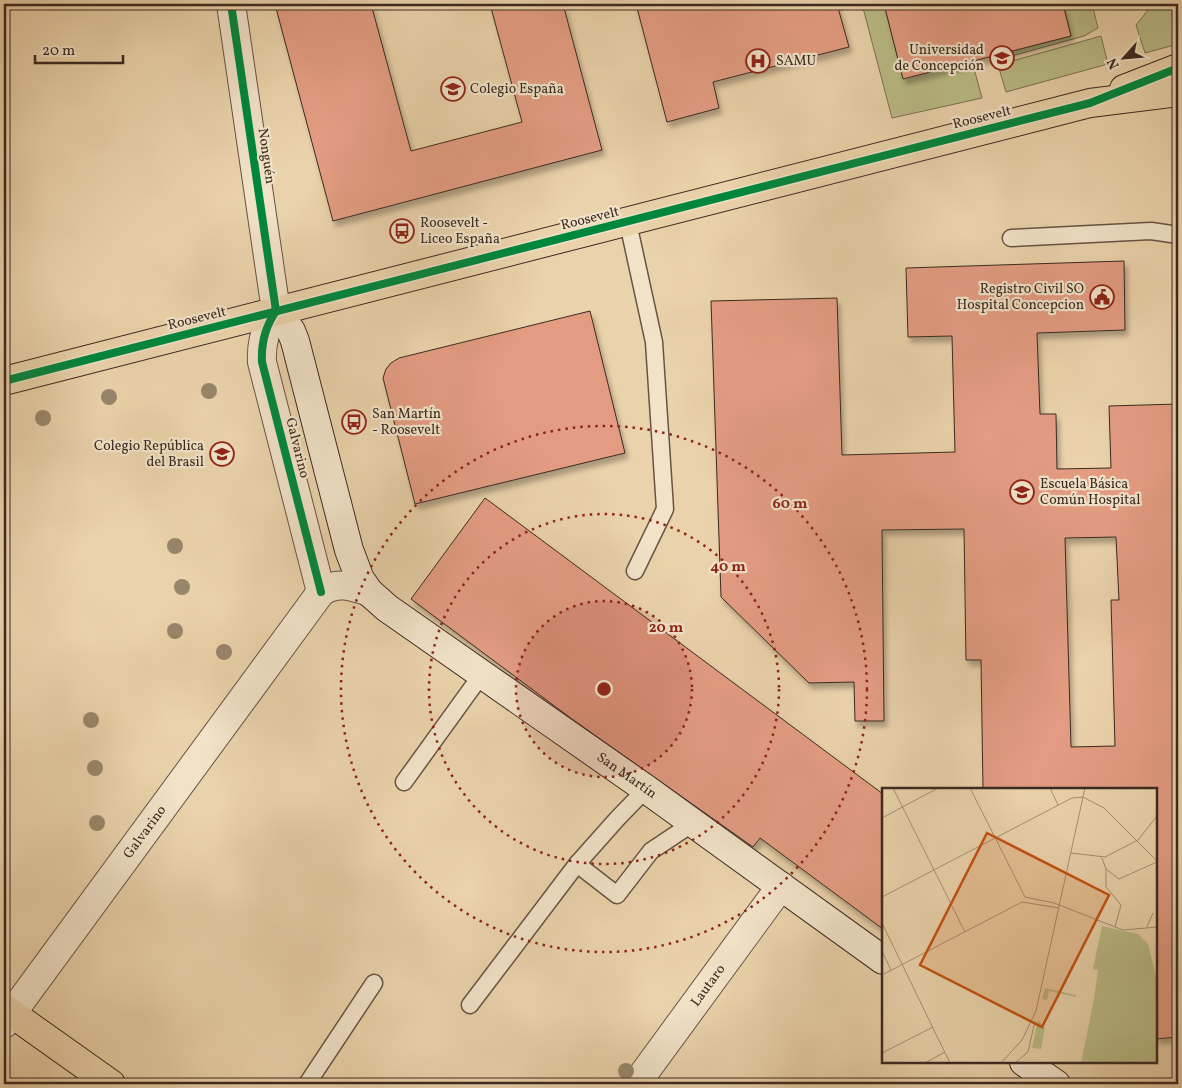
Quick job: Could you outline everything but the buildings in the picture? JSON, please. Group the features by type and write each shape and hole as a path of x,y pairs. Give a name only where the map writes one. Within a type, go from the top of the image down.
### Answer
{"main road":[{"name":"Roosevelt","path":"4,381 628,223 1090,103 1178,68"},
{"name":"Roosevelt","path":"1090,103 1178,92"},
{"path":"6,1015 106,1083"}],"street":[{"name":"Nonguén","path":"230,4 276,312"},
{"name":"Galvarino","path":"6,1015 321,592 262,362 261,349 264,334 268,322 276,312 291,331 296,341 349,550 360,579 369,592"},
{"path":"321,592 328,587 344,585 369,592"},
{"name":"San Martín","path":"369,592 388,608 646,789 882,959"},
{"name":"Lautaro","path":"636,1084 781,886"},
{"path":"1025,1063 1056,1084"}],"lane":[{"path":"628,223 654,342 664,509 635,571"},
{"path":"1011,238 1151,231 1178,235"},
{"path":"404,782 482,674"},
{"path":"470,1005 577,864 646,789"},
{"path":"577,864 617,895 651,851 693,823"},
{"path":"306,1084 374,983"}],"green space":[{"path":"862,4 884,4 903,78 972,61 982,98 892,118"},
{"path":"1063,4 1092,4 1098,28 1084,36 997,60 996,55 1071,36"},
{"path":"1153,4 1178,4 1178,44 1145,53 1136,25"},
{"path":"1101,36 1108,64 1006,92 998,65"}],"cycle path":[{"path":"231,4 276,311"},
{"path":"4,381 1090,103 1178,68"},
{"path":"276,311 264,335 262,362 321,592"}],"place":[{"name":"Universidad de Concepción","path":"1002,58"},
{"name":"SAMU","path":"758,61"},
{"name":"Colegio España","path":"453,89"},
{"name":"Roosevelt - Liceo España","path":"402,231"},
{"name":"Registro Civil SO Hospital Concepcion","path":"1102,297"},
{"name":"San Martín - Roosevelt","path":"354,422"},
{"name":"Colegio República del Brasil","path":"222,454"},
{"name":"Escuela Básica Común Hospital","path":"1022,492"}]}
